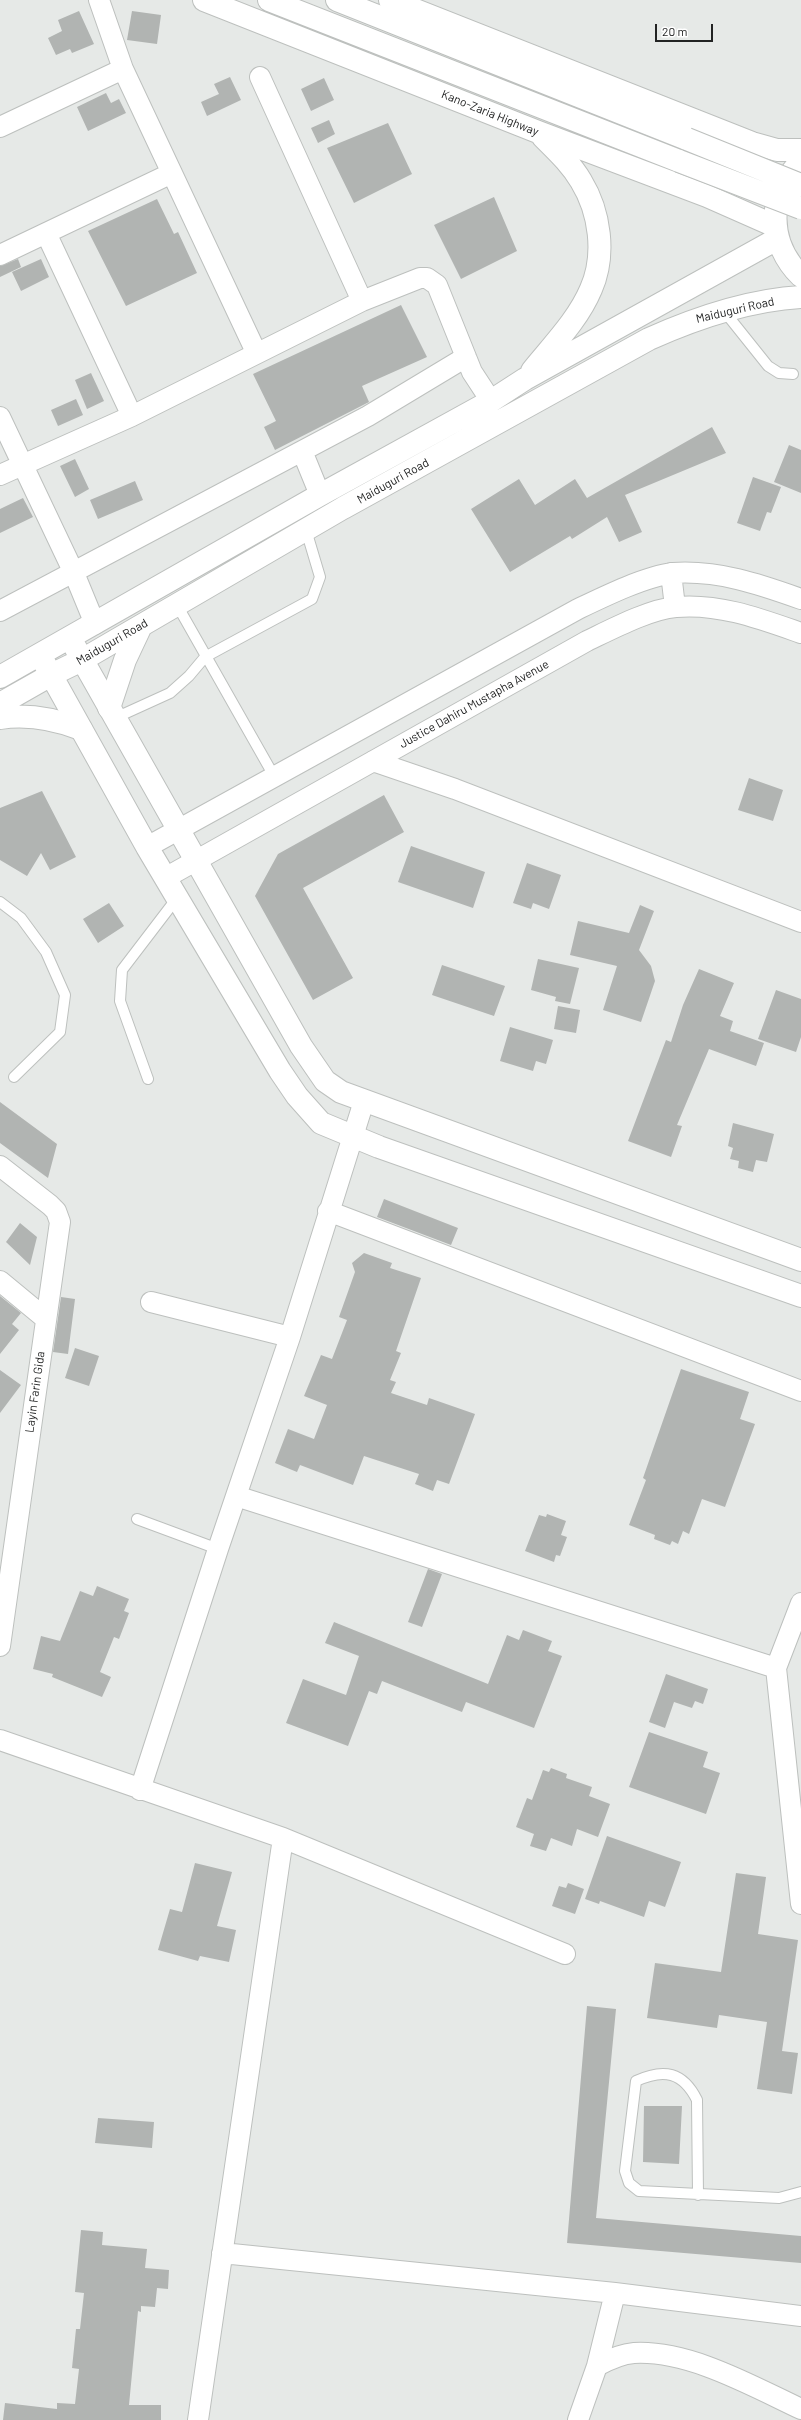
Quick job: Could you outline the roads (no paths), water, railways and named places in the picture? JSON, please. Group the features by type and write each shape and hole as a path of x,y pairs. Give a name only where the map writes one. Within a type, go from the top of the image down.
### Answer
{"main road":[{"name":"Kano-Zaria Highway","path":"204,0 538,132 707,196 776,233"},
{"path":"269,0 801,208"},
{"path":"337,0 801,185"},
{"path":"390,0 752,143 777,150 801,150"},
{"path":"525,379 578,312 591,289 600,246 598,224 592,201 570,165 538,132"},
{"path":"801,162 793,169 782,186 776,206 776,233 785,258 801,276"},
{"name":"Maiduguri Road","path":"0,677 96,624 320,495 491,401 525,379 776,233"},
{"name":"Maiduguri Road","path":"0,704 51,675 82,660 306,530 649,339 688,322 724,311 801,296"},
{"path":"112,713 125,660 141,626"},
{"path":"70,638 180,829 301,1046 325,1081 341,1092 364,1101 801,1260"},
{"path":"40,654 80,729 165,878 297,1096 321,1123 352,1136 801,1296"},
{"path":"0,718 12,717 44,719 80,729"}],"street":[{"path":"99,0 123,69 256,352"},
{"path":"0,127 123,69"},
{"path":"260,77 362,301"},
{"path":"0,255 172,173"},
{"path":"46,233 132,416"},
{"path":"0,475 132,416 256,352 362,301 420,278 428,278 437,285 472,372 491,401"},
{"path":"0,611 368,416 466,357"},
{"path":"0,417 74,573 96,624"},
{"path":"302,451 320,495"},
{"path":"147,847 578,609 626,587 671,574 716,573 801,599"},
{"path":"671,574 675,607"},
{"name":"Justice Dahiru Mustapha Avenue","path":"165,878 587,640 635,619 675,607 718,607 801,633"},
{"path":"372,761 455,789 801,922"},
{"path":"140,1790 218,1549 290,1337 328,1211 364,1101"},
{"name":"Layin Farin Gida","path":"0,1166 50,1205 58,1216 60,1222 3,1588 0,1646"},
{"path":"328,1211 801,1391"},
{"path":"0,1281 46,1319"},
{"path":"151,1302 290,1337"},
{"path":"236,1496 776,1668"},
{"path":"801,1603 776,1668 801,1904"},
{"path":"0,1740 140,1790 283,1838 565,1954"},
{"path":"198,2420 283,1838"},
{"path":"222,2253 615,2292 801,2316"},
{"path":"578,2420 597,2366 615,2292"},
{"path":"597,2366 611,2358 634,2353 676,2356 736,2379 801,2409"}],"lane":[{"path":"724,311 768,366 779,373 793,374"},
{"path":"112,713 170,693 189,676 205,657 312,600 320,577 306,530"},
{"path":"177,605 205,657 274,776"},
{"path":"148,1079 120,1001 122,970 177,898"},
{"path":"0,902 21,918 46,952 65,995 60,1032 14,1078"},
{"path":"137,1519 218,1549"},
{"path":"698,2195 697,2100 690,2087 680,2077 661,2073 636,2081 625,2171 629,2183 639,2192 698,2195 779,2198 801,2192"}]}
